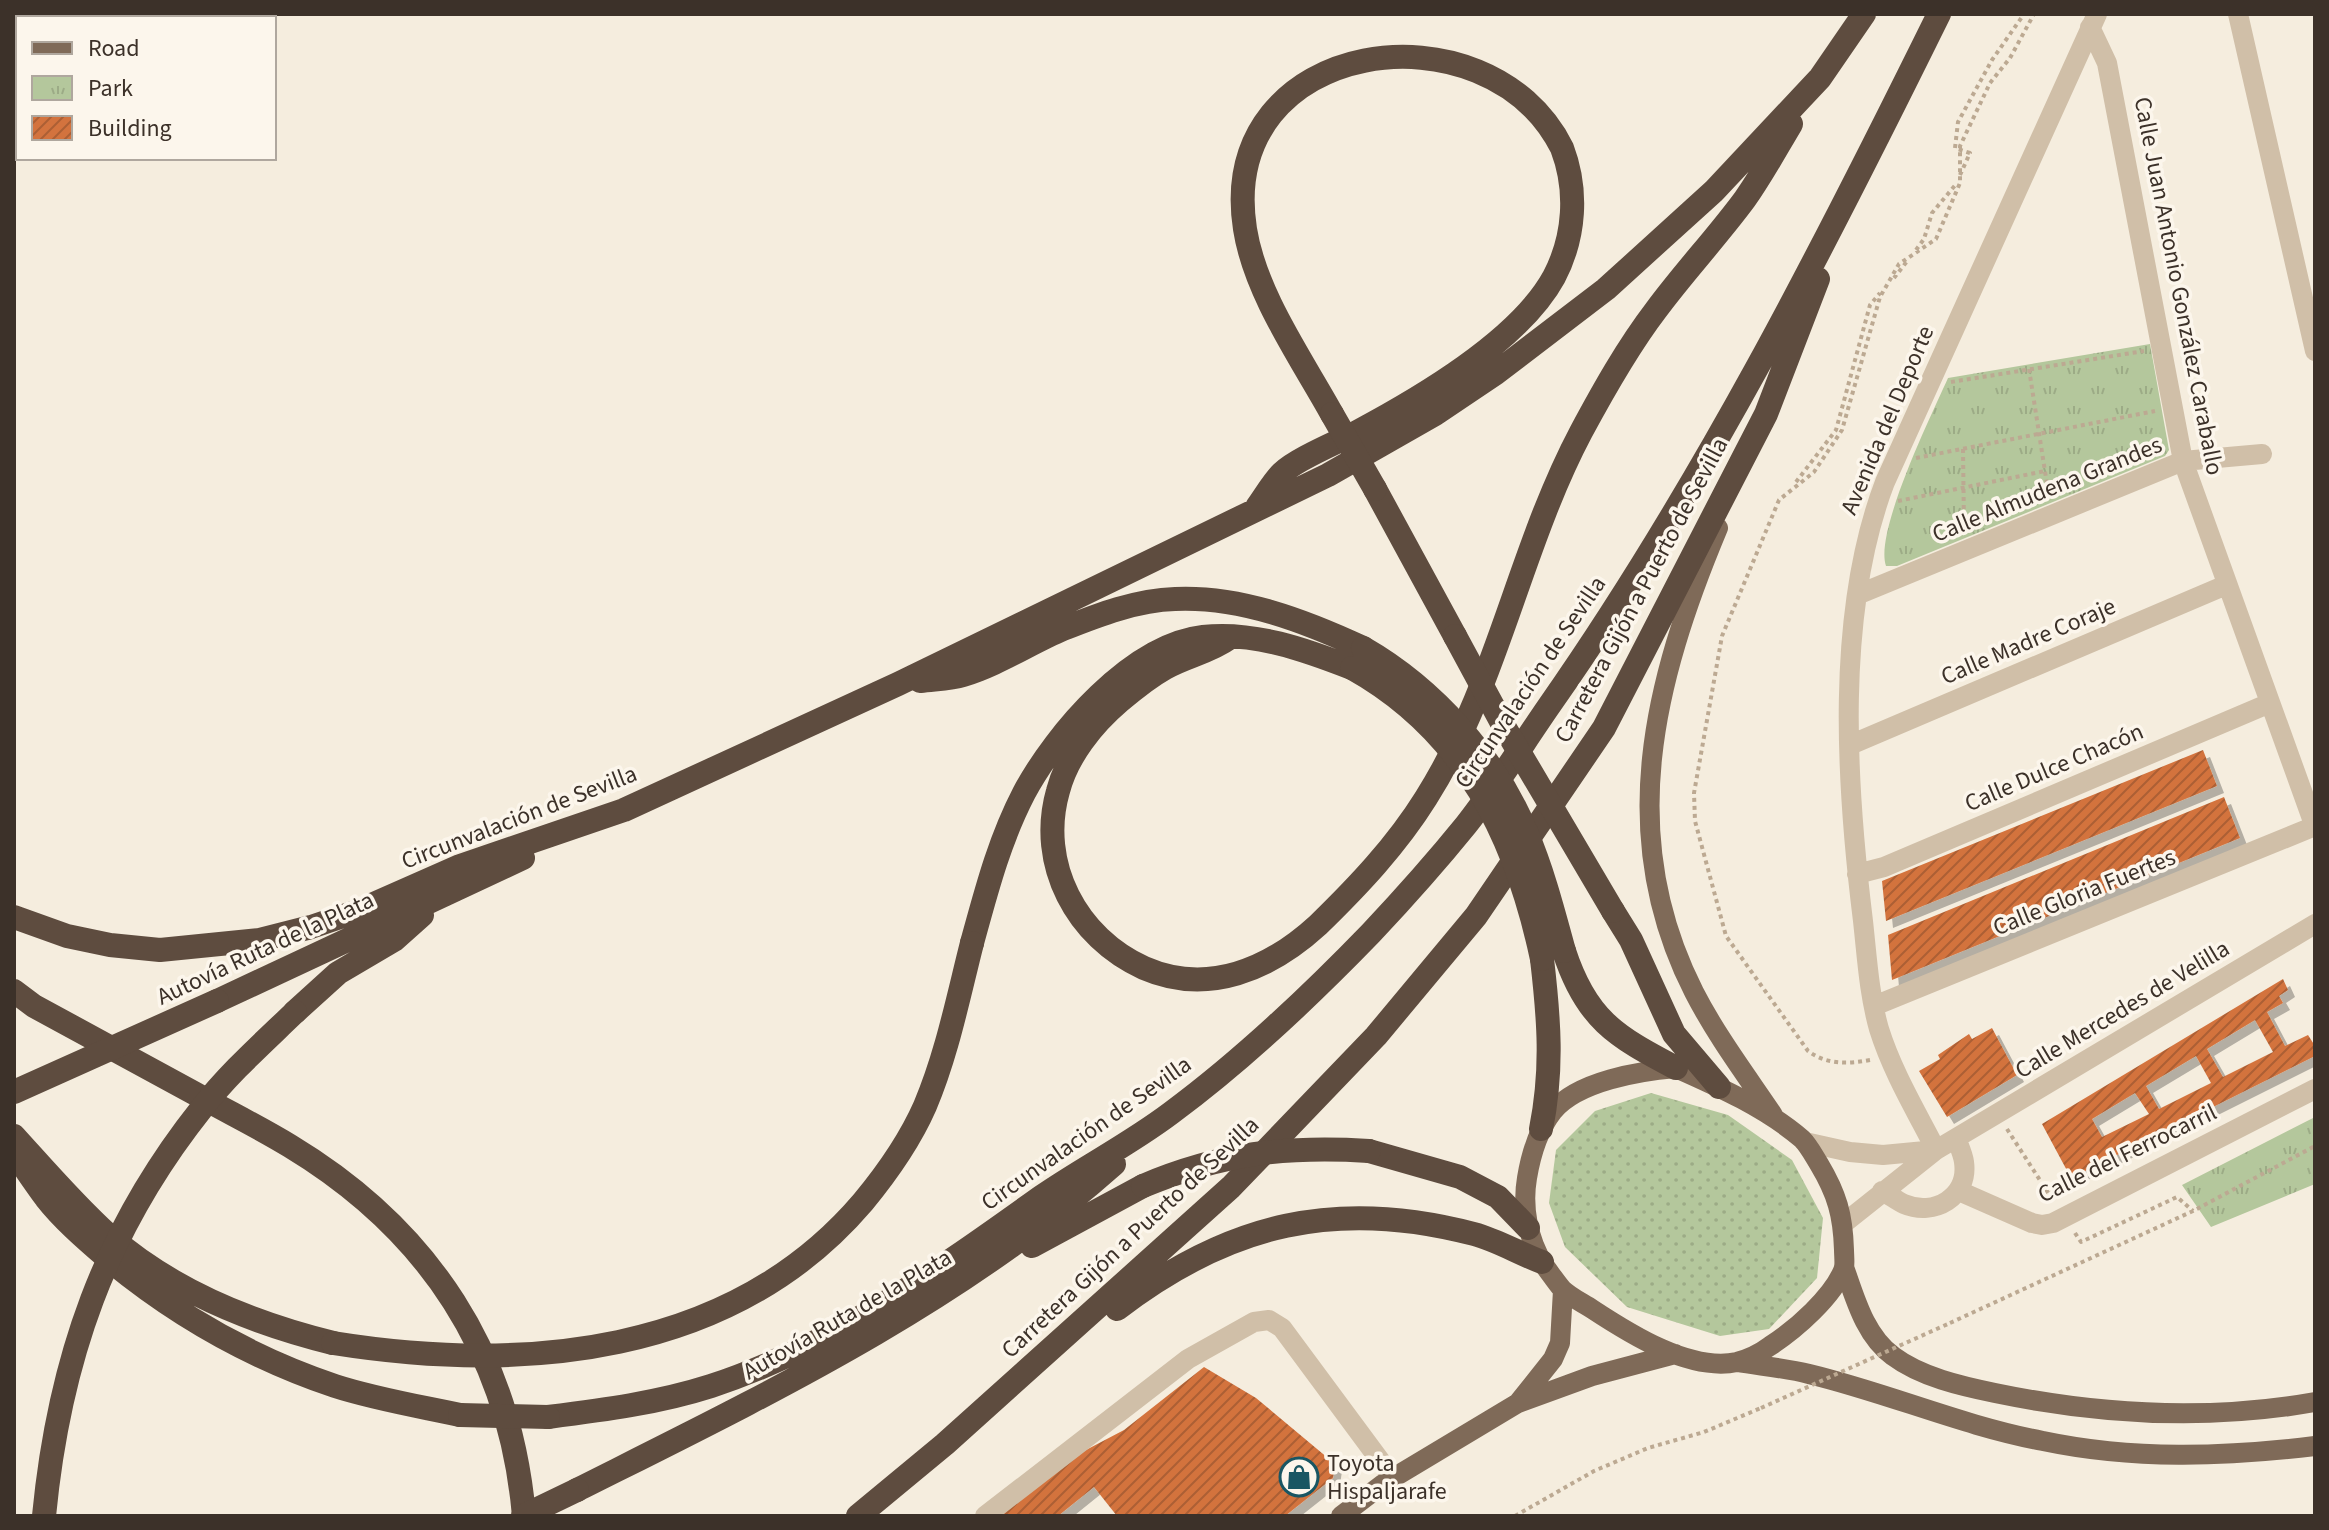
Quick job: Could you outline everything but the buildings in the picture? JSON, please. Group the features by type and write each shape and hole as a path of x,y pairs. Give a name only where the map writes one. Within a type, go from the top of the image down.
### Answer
{"highway":[{"name":"Circunvalación de Sevilla","path":"14,917 67,936 110,945 160,950 260,940 311,927 358,911 460,866 624,810 898,684 1328,475 1435,414 1556,329 1649,252 1714,191 1820,78 1864,14"},
{"name":"Circunvalación de Sevilla","path":"14,1153 47,1200 89,1243 153,1296 188,1319 265,1359 337,1387 460,1415 548,1417 656,1400 707,1387 800,1349 890,1299 1170,1114 1246,1050 1371,933 1468,823 1621,601 1716,442 1855,183 1939,14"},
{"path":"1254,510 1284,471 1365,428 1458,370 1504,337 1541,298 1562,261 1572,217 1572,192 1568,168 1555,133 1530,94 1502,69 1470,52 1435,42 1395,40 1345,52 1313,69 1288,91 1267,117 1251,153 1243,202 1250,252 1270,302 1332,414 1375,489 1502,723 1631,940 1674,1034 1719,1087"},
{"path":"1229,638 1218,647 1165,667 1139,685 1097,723 1068,766 1058,789 1053,817 1056,867 1076,912 1108,946 1144,968 1186,978 1209,979 1250,971 1288,949 1353,892 1414,816 1438,777 1468,716 1546,507 1581,433 1636,338 1746,197 1820,78"},
{"name":"Carretera Gijón a Puerto de Sevilla","path":"858,1516 945,1444 1231,1187 1376,1036 1476,916 1604,728 1766,414 1855,183"},
{"path":"898,684 963,675 1063,629 1121,609 1175,599 1232,603 1294,619 1363,648 1395,668 1429,697 1490,768 1527,831 1548,893 1553,955 1551,1062 1549,1092 1541,1129"},
{"path":"14,1136 108,1235 169,1278 267,1325 333,1343 452,1356 498,1356 634,1338 742,1301 797,1266 827,1242 869,1194 900,1151 925,1105 947,1043 996,857 1025,791 1048,756 1091,703 1141,660 1169,647 1203,637 1261,639 1305,649 1352,668 1390,692 1425,722 1472,778 1502,829 1532,915 1553,955 1592,1011 1631,1044 1676,1068"},
{"name":"Autovía Ruta de la Plata","path":"14,1092 217,1001 624,810"},
{"path":"44,1516 54,1436 82,1322 113,1248 143,1192 195,1116 234,1070 338,973 394,940 445,895"},
{"path":"14,991 34,1006 291,1146 353,1190 403,1236 446,1287 476,1335 503,1403 521,1483 524,1516"},
{"name":"Autovía Ruta de la Plata","path":"524,1516 802,1375 965,1279 1073,1201 1170,1114"},
{"path":"965,1279 1056,1234 1090,1212 1194,1166 1227,1157 1300,1149 1369,1151 1460,1177 1498,1197 1528,1228"},
{"path":"945,1444 1165,1274 1207,1251 1263,1231 1307,1221 1402,1221 1478,1235 1542,1262"}],"main road":[{"path":"1766,414 1702,566 1677,640 1655,728 1648,809 1655,879 1679,957 1708,1019 1775,1119"},
{"path":"2315,1402 2255,1411 2169,1414 2068,1407 1969,1387 1917,1370 1891,1355 1873,1335 1860,1312 1844,1267 1843,1224 1835,1192 1805,1142 1775,1119 1719,1087 1676,1068 1642,1070 1576,1093 1555,1109 1541,1129 1530,1159 1525,1192 1528,1228 1542,1262 1563,1290 1623,1329 1675,1354 1695,1360 1737,1362 1808,1373 1950,1417 2039,1441 2088,1450 2191,1456 2315,1446"},
{"path":"1737,1362 1766,1350 1791,1332 1820,1304 1844,1267"},
{"path":"1518,1403 1553,1359 1560,1343 1563,1290"},
{"path":"1341,1516 1393,1478 1518,1403 1592,1376 1675,1354"}],"street":[{"path":"2238,14 2315,351"},
{"name":"Calle Juan Antonio González Caraballo","path":"2094,20 2107,63 2183,461 2315,826"},
{"name":"Avenida del Deporte","path":"1936,1150 1889,1056 1874,1006 1857,874 1850,745 1850,683 1857,595 1864,550 1876,505 1893,463 2094,20"},
{"name":"Calle Almudena Grandes","path":"1857,595 2183,461 2262,454"},
{"name":"Calle Madre Coraje","path":"1850,745 2226,585"},
{"name":"Calle Dulce Chacón","path":"1857,874 1884,867 2270,703"},
{"name":"Calle Gloria Fuertes","path":"1874,1006 2315,826"},
{"name":"Calle Mercedes de Velilla","path":"1936,1150 2315,924"},
{"name":"Calle del Ferrocarril","path":"1959,1191 2042,1225 2064,1217 2315,1089"},
{"path":"1882,1191 1906,1205 1926,1209 1950,1200 1959,1191 1964,1163 1956,1138"},
{"path":"1805,1142 1850,1152 1883,1155 1936,1150"},
{"path":"1843,1224 1936,1150"},
{"path":"985,1516 1188,1359 1254,1322 1269,1320 1282,1328 1393,1478"}],"path":[{"path":"1889,1056 1839,1063 1820,1059 1801,1043 1726,936 1695,821 1694,793 1722,636 1779,500 1809,468 1836,430 1870,305 1924,239 1932,213 1956,186 1970,153 1955,148 1958,122 1992,60 2024,14"},
{"path":"1790,489 1814,472 1842,430 1880,297 1899,264 1936,239 1960,183 1960,146 1990,83 2010,58 2034,14"},
{"path":"1928,385 2162,348"},
{"path":"2029,369 2051,515"},
{"path":"1893,463 2173,408"},
{"path":"1963,449 1965,551"},
{"path":"1876,505 2045,471"},
{"path":"1997,1114 2081,1242 2177,1197 2193,1211"},
{"path":"1515,1516 1594,1471 1761,1408 2193,1211 2315,1146"}],"green space":[{"path":"2150,344 2169,450 2165,456 1897,566 1886,566 1888,527 1896,501 1948,378"},
{"path":"1651,1093 1728,1115 1792,1160 1823,1218 1817,1278 1769,1329 1720,1336 1627,1307 1565,1247 1549,1203 1556,1150 1595,1111"},
{"path":"2315,1117 2315,1184 2211,1227 2182,1185"}],"place":[{"name":"Toyota Hispaljarafe","path":"1299,1477"}]}
